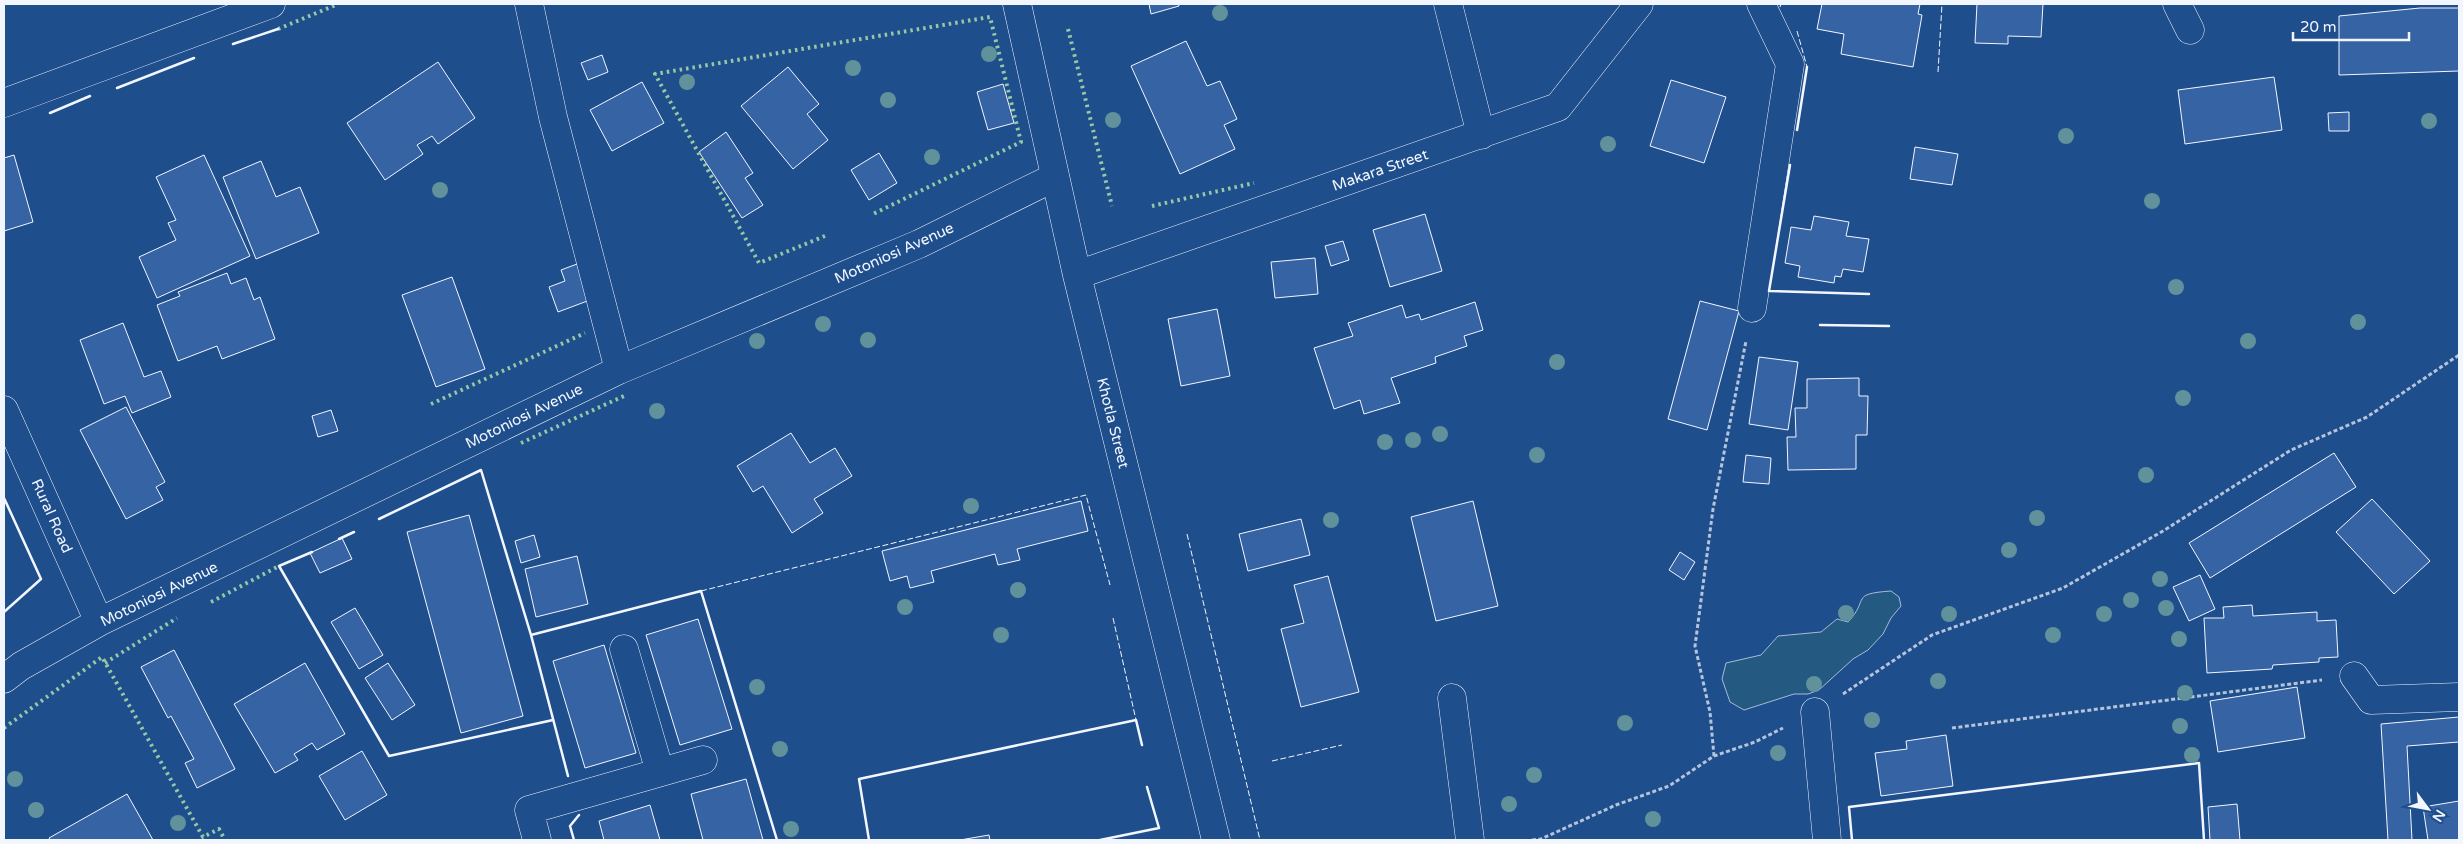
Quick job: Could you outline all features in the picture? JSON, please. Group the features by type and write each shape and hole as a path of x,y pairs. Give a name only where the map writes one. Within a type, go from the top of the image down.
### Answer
{"street":[{"path":"4,103 271,4"},
{"path":"529,4 553,117 619,370"},
{"name":"Khotla Street","path":"1017,4 1076,275 1216,840"},
{"path":"1448,4 1481,135"},
{"name":"Makara Street","path":"1076,275 1558,107 1639,4"},
{"path":"1752,308 1790,64 1761,4"},
{"path":"2177,4 2190,30"},
{"name":"Motoniosi Avenue","path":"4,679 21,666 100,622 619,370 919,244 1055,177"},
{"name":"Rural Road","path":"4,410 100,622"},
{"path":"624,648 660,772"},
{"path":"2354,676 2371,700 2459,697"},
{"path":"1452,698 1470,840"},
{"path":"1815,712 1827,840"},
{"path":"537,840 529,810 703,760"}],"path":[{"path":"1714,756 1710,712 1695,646 1713,509 1752,308"},
{"path":"1532,840 1541,838 1616,804 1669,786 1714,756 1755,742 1815,712 1932,635 2063,588 2163,531 2291,450 2366,417 2459,355"},
{"path":"1952,728 2354,676"}],"shaded area":[{"path":"1891,591 1899,597 1901,606 1891,618 1883,634 1868,650 1853,659 1819,690 1808,694 1794,694 1744,710 1730,702 1722,679 1726,663 1761,655 1778,636 1821,632 1837,619 1848,622 1865,596"}],"building":[{"path":"1149,4 1179,4 1179,6 1151,14"},
{"path":"1822,4 1920,4 1918,14 1922,15 1913,67 1841,54 1844,34 1817,29"},
{"path":"1977,4 2043,4 2041,37 2008,36 2008,44 1975,43"},
{"path":"2420,8 2459,8 2459,71 2339,75 2339,16"},
{"path":"1186,41 1207,86 1220,81 1237,119 1224,125 1235,149 1180,174 1131,66"},
{"path":"602,55 608,72 588,80 581,63"},
{"path":"438,62 475,118 438,144 432,136 417,145 423,154 385,180 347,123"},
{"path":"788,67 819,104 807,114 828,140 793,169 741,106"},
{"path":"2274,77 2282,130 2185,144 2178,90"},
{"path":"1671,80 1726,97 1704,163 1650,146"},
{"path":"642,82 664,123 612,151 590,110"},
{"path":"1003,84 1014,123 988,130 977,92"},
{"path":"2349,112 2349,131 2329,131 2328,113"},
{"path":"726,132 753,173 745,178 763,205 742,218 699,152"},
{"path":"1915,147 1958,154 1952,185 1910,179"},
{"path":"879,153 897,183 869,200 851,170"},
{"path":"14,155 33,222 4,231 4,158"},
{"path":"204,155 250,256 157,298 139,257 176,240 168,223 176,220 156,177"},
{"path":"261,161 276,197 300,187 319,233 256,259 223,177"},
{"path":"1425,214 1442,271 1390,287 1373,230"},
{"path":"1814,216 1849,222 1846,236 1869,239 1863,272 1843,269 1841,277 1835,276 1834,283 1798,277 1800,266 1785,263 1791,227 1811,230"},
{"path":"1343,241 1349,260 1331,266 1325,246"},
{"path":"1315,258 1318,294 1275,298 1271,262"},
{"path":"577,264 590,300 558,312 549,287 565,281 561,270"},
{"path":"227,273 231,284 246,278 254,300 260,297 275,339 222,359 217,346 178,361 157,305 180,296 178,292"},
{"path":"452,277 485,369 436,387 402,295"},
{"path":"1700,301 1739,311 1707,430 1668,419"},
{"path":"1475,302 1483,330 1464,336 1467,346 1435,357 1436,363 1391,378 1400,403 1364,414 1360,400 1334,409 1314,348 1353,336 1348,323 1402,305 1406,318 1419,314 1421,320"},
{"path":"1217,309 1230,376 1181,386 1168,319"},
{"path":"123,323 144,377 161,371 171,397 132,413 125,396 104,404 80,340"},
{"path":"1759,357 1798,362 1788,430 1749,424"},
{"path":"1859,378 1859,396 1868,396 1867,435 1856,435 1856,469 1788,470 1787,437 1796,437 1795,408 1807,408 1807,379"},
{"path":"126,407 165,482 156,487 163,500 126,519 80,430"},
{"path":"331,410 338,431 318,437 312,416"},
{"path":"791,433 810,463 835,448 852,476 814,499 823,513 792,533 763,486 753,492 737,466"},
{"path":"2334,453 2356,487 2210,578 2189,543"},
{"path":"1746,455 1771,458 1769,484 1743,482"},
{"path":"2372,499 2430,561 2394,594 2336,532"},
{"path":"1081,501 1088,531 1017,549 1020,560 998,565 995,554 931,571 934,582 910,588 907,576 890,581 882,551"},
{"path":"1473,501 1498,606 1436,621 1411,517"},
{"path":"469,515 523,716 461,733 407,532"},
{"path":"1301,519 1310,555 1248,571 1239,534"},
{"path":"534,535 540,557 521,563 515,541"},
{"path":"342,538 352,559 320,573 310,553"},
{"path":"1680,552 1695,562 1684,580 1669,570"},
{"path":"577,556 588,604 536,617 525,569"},
{"path":"2200,575 2215,609 2189,621 2173,587"},
{"path":"1328,576 1359,692 1301,707 1281,629 1304,623 1294,585"},
{"path":"2252,605 2253,616 2317,612 2317,621 2336,620 2338,657 2319,658 2319,662 2273,665 2272,669 2207,673 2204,618 2224,618 2223,607"},
{"path":"355,608 383,655 359,669 331,622"},
{"path":"698,619 732,729 680,745 646,635"},
{"path":"604,645 636,753 585,768 553,661"},
{"path":"174,650 235,769 197,788 185,763 194,759 171,716 168,718 141,667"},
{"path":"305,663 345,734 317,750 312,743 294,754 298,760 275,773 234,704"},
{"path":"388,663 415,705 392,720 365,678"},
{"path":"2297,687 2305,738 2218,752 2210,701"},
{"path":"2459,717 2459,742 2407,746 2412,840 2388,840 2381,724"},
{"path":"1946,735 1953,786 1881,796 1875,753 1907,749 1906,741"},
{"path":"362,751 387,795 345,820 319,776"},
{"path":"746,779 763,840 703,840 691,794"},
{"path":"127,794 153,840 50,840 49,838"},
{"path":"2459,801 2459,840 2428,840 2423,807"},
{"path":"2237,804 2240,840 2210,840 2208,807"},
{"path":"650,805 660,840 604,840 599,821"},
{"path":"989,835 990,840 960,840"}],"hedge":[{"path":"278,29 338,4"},
{"path":"825,236 759,263 655,74 990,17 1021,142 871,215"},
{"path":"1068,29 1112,206"},
{"path":"1152,206 1254,183"},
{"path":"431,404 585,333"},
{"path":"521,443 624,396"},
{"path":"211,602 279,566"},
{"path":"105,663 177,618"},
{"path":"4,728 102,657 203,837 219,829 225,840"}],"fence":[{"path":"1938,72 1942,4"},
{"path":"1797,31 1807,67"},
{"path":"701,591 1086,495 1110,585"},
{"path":"1187,534 1260,840"},
{"path":"1113,618 1136,720"},
{"path":"1272,761 1342,745"}],"wall":[{"path":"233,44 278,29"},
{"path":"117,88 194,58"},
{"path":"1797,130 1807,67"},
{"path":"50,113 90,96"},
{"path":"1790,165 1769,291 1869,294"},
{"path":"1820,325 1889,326"},
{"path":"379,519 481,470 531,635"},
{"path":"4,498 41,579 4,612"},
{"path":"339,539 354,532"},
{"path":"312,552 279,566 389,756 553,720"},
{"path":"568,776 531,635 701,591 777,840"},
{"path":"869,840 859,779 1136,720 1142,745"},
{"path":"1852,840 1849,807 2199,763 2204,840"},
{"path":"1100,840 1159,828 1147,787"},
{"path":"574,840 570,826 579,815"}]}
